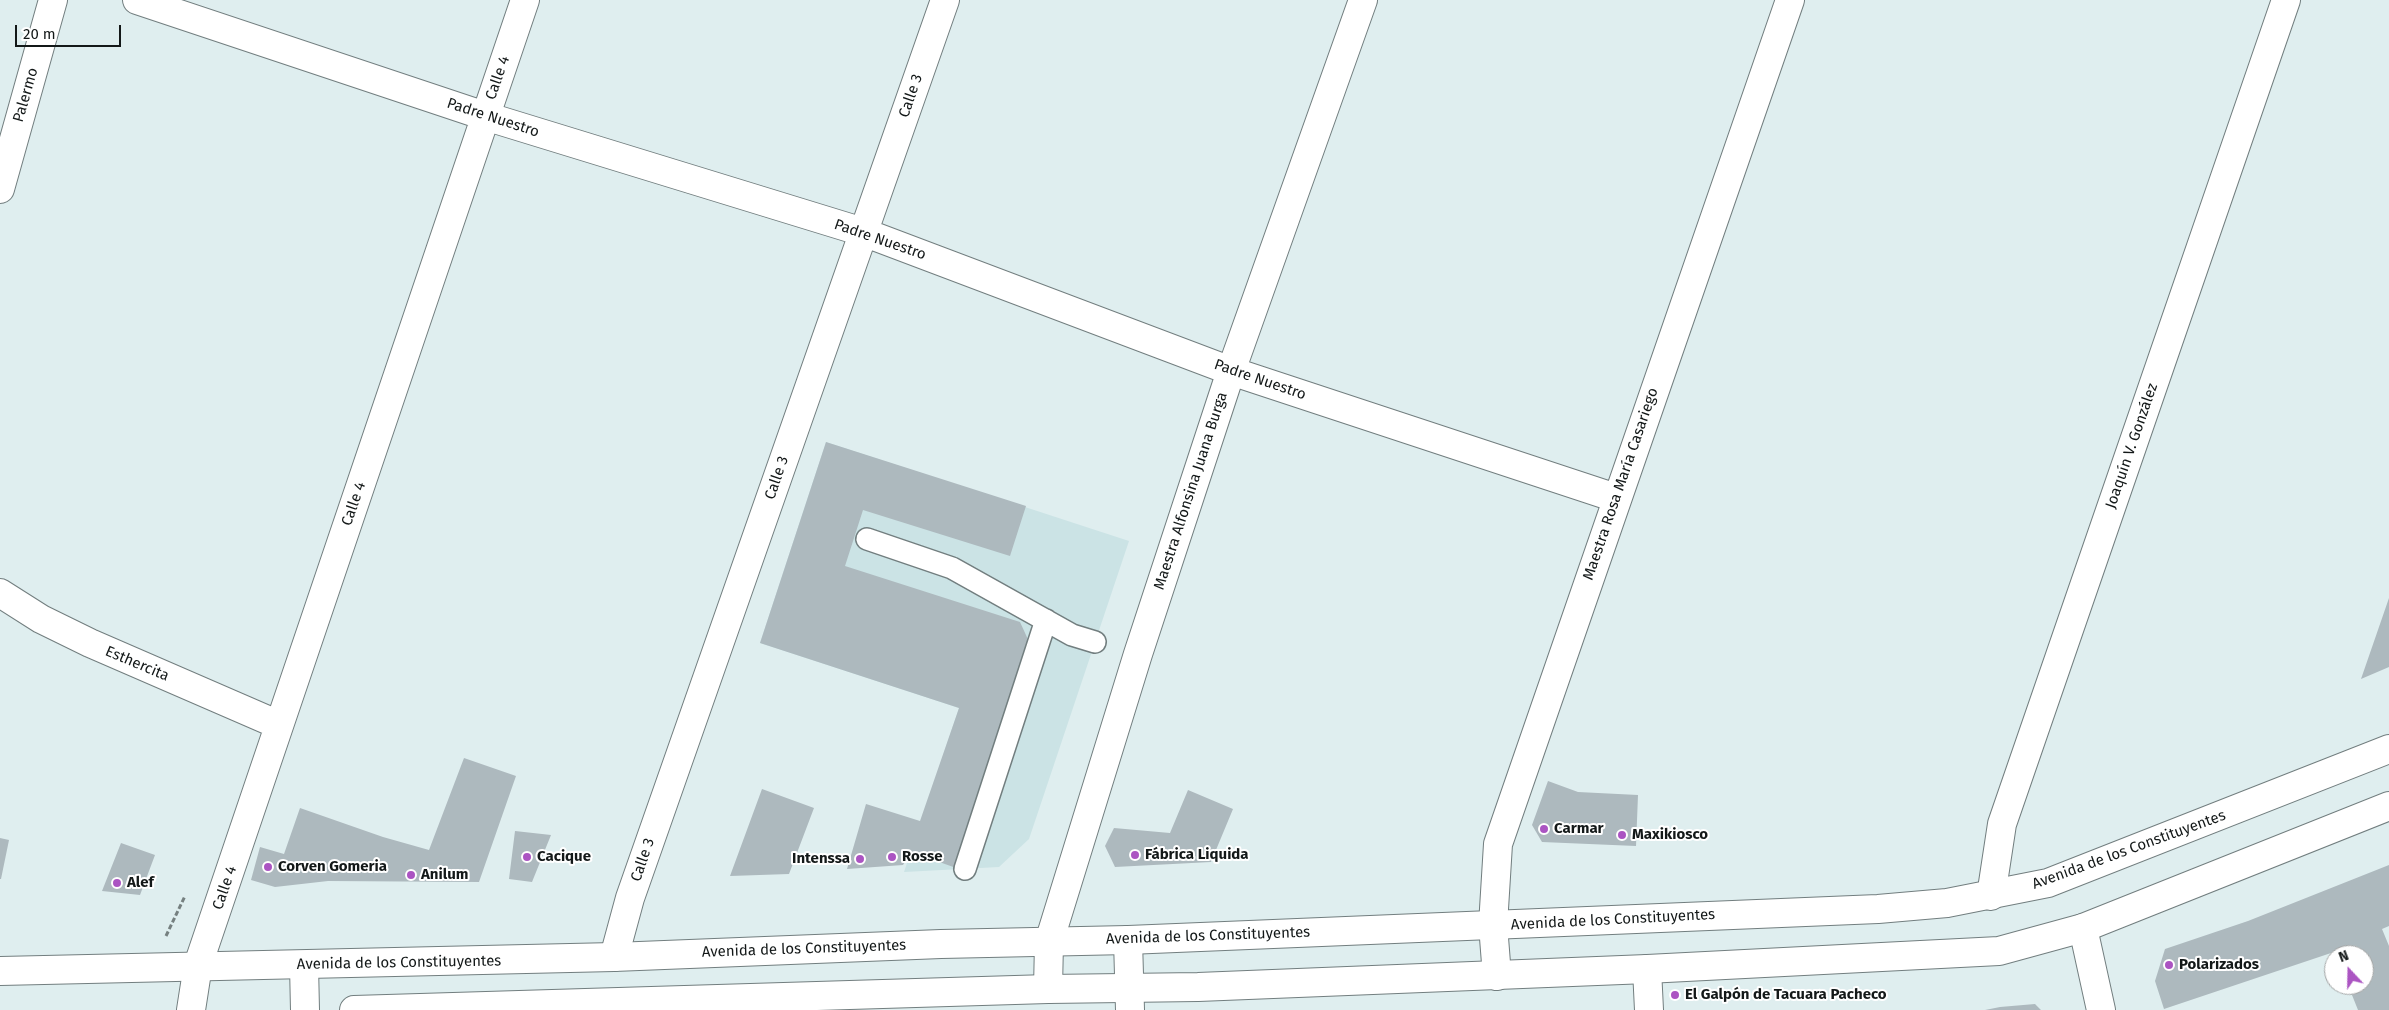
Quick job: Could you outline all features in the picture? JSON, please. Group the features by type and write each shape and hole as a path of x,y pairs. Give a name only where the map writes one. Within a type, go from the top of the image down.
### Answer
{"street":[{"name":"Palermo","path":"0,189 53,0"},
{"name":"Padre Nuestro","path":"137,0 485,116 863,232 1231,371 1616,498"},
{"name":"Calle 4","path":"191,1010 198,965 526,0"},
{"name":"Calle 3","path":"614,957 630,898 945,0"},
{"name":"Maestra Alfonsina Juana Burga","path":"1048,989 1049,942 1138,654 1231,371 1363,0"},
{"name":"Maestra Rosa María Casariego","path":"1497,976 1493,926 1498,844 1616,498 1790,0"},
{"name":"Joaquín V. González","path":"1991,896 2002,824 2286,0"},
{"name":"Esthercita","path":"0,593 41,619 90,643 279,725"},
{"name":"Avenida de los Constituyentes","path":"0,971 614,957 941,944 1128,940 1493,926 1947,904 2048,883 2389,749"},
{"path":"354,1010 716,1004 1048,989 1129,1000 1497,976 2000,951 2083,928 2389,806"},
{"path":"2083,928 2101,1010"},
{"path":"1128,940 1129,1000"},
{"path":"304,965 305,1010"},
{"path":"1647,970 1649,1010"}],"lane":[{"path":"867,540 952,568 1072,635 1095,642"},
{"path":"965,869 1046,620"}],"path":[{"path":"164,941 186,893 222,896"}],"shaded area":[{"path":"826,442 1129,541 1029,839 999,867 904,872 959,708 760,643"}],"building":[{"path":"826,442 1026,506 1010,556 863,510 845,566 1020,622 1031,646 959,869 911,852 903,865 847,869 866,804 920,821 959,708 760,643"},
{"path":"2389,598 2389,667 2361,679"},
{"path":"464,758 516,776 479,882 328,881 275,887 251,880 260,847 284,854 300,808 383,837 429,850"},
{"path":"1548,781 1578,792 1638,795 1636,846 1542,842 1532,825"},
{"path":"762,789 814,808 789,874 730,876"},
{"path":"1188,790 1233,809 1211,862 1115,867 1105,846 1114,828 1170,833"},
{"name":"Cacique","path":"515,831 551,835 532,882 509,879"},
{"path":"0,838 9,840 1,879 0,879"},
{"path":"121,843 155,855 140,895 102,891"},
{"path":"2389,865 2389,926 2382,929 2389,946 2389,1010 2358,1010 2352,995 2374,995 2374,945 2324,945 2324,955 2164,1009 2155,981 2165,949 2248,921"},
{"path":"2035,1004 2041,1010 1985,1010 2000,1007"}],"place":[{"name":"Carmar","path":"1544,829"},
{"name":"Maxikiosco","path":"1622,835"},
{"name":"Fábrica Liquida","path":"1135,855"},
{"name":"Cacique","path":"527,857"},
{"name":"Rosse","path":"892,857"},
{"name":"Intenssa","path":"860,859"},
{"name":"Corven Gomeria","path":"268,867"},
{"name":"Anilum","path":"411,875"},
{"name":"Alef","path":"117,883"},
{"name":"Polarizados","path":"2169,965"},
{"name":"El Galpón de Tacuara Pacheco","path":"1675,995"}]}
